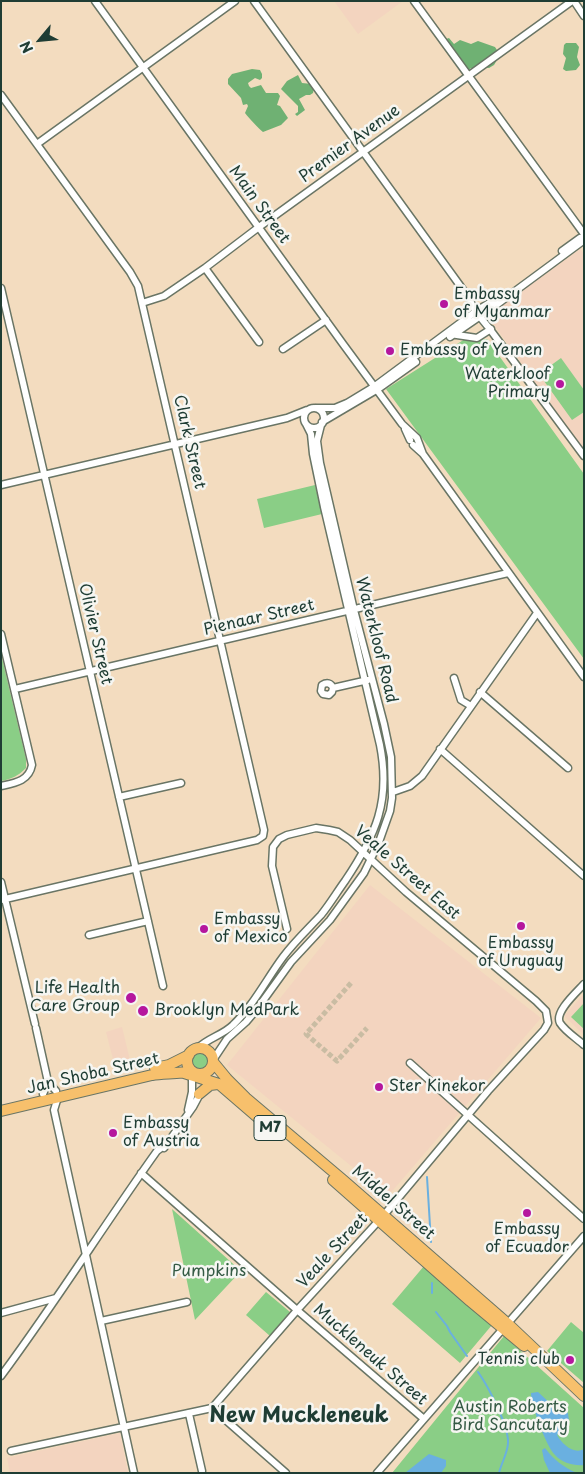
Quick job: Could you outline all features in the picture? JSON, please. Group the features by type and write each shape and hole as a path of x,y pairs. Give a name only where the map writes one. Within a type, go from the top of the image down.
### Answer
{"main road":[{"name":"M7","path":"189,1055 198,1048 208,1051 213,1061"},
{"path":"189,1055 187,1063 197,1074 213,1061"},
{"name":"Jan Shoba Street","path":"1,1104 57,1094 165,1066 189,1055"},
{"name":"Middel Street","path":"213,1061 246,1098 584,1396"},
{"name":"Jan Shoba Street","path":"57,1094 172,1072 197,1074"},
{"name":"Middel Street","path":"197,1074 219,1084 230,1092 381,1218"},
{"name":"Middel Street","path":"197,1074 216,1079 224,1084 230,1092"},
{"path":"200,1094 210,1085 219,1084"},
{"name":"Jan Shoba Street","path":"1,1111 44,1097"}],"street":[{"name":"Main Street","path":"95,1 377,388 584,678"},
{"path":"37,144 235,1"},
{"path":"254,1 584,456"},
{"path":"288,418 296,419 313,428 322,423 377,388 582,238 575,223 414,1"},
{"path":"573,1 584,16"},
{"name":"Premier Avenue","path":"142,302 164,296 205,268 573,1"},
{"name":"Clark Street","path":"1,95 134,278 142,302 264,826 264,834 257,840 136,868"},
{"path":"205,268 259,342"},
{"name":"Olivier Street","path":"1,288 163,986"},
{"path":"283,349 326,320"},
{"path":"450,334 477,338 490,328"},
{"path":"1,485 288,418 307,410 340,406 377,388"},
{"path":"316,408 323,414 322,423"},
{"path":"305,423 304,416 307,410"},
{"name":"Waterkloof Road","path":"291,962 330,920 351,892 371,860 386,824 393,792 390,757 351,610 313,454 311,434 305,423"},
{"name":"Waterkloof Road","path":"322,423 318,436 318,448 334,537"},
{"name":"Pienaar Street","path":"15,689 508,574"},
{"path":"393,792 408,787 425,772 537,613"},
{"path":"1,634 32,760 32,768 24,779 1,786"},
{"path":"454,678 461,700 471,706"},
{"path":"332,688 369,680"},
{"path":"480,692 568,768"},
{"name":"Waterkloof Road","path":"260,992 283,957 331,902 364,853 376,828 384,788 382,752 376,710"},
{"path":"440,749 584,876"},
{"path":"120,797 181,783"},
{"name":"Veale Street East","path":"287,929 272,866 272,850 277,841 287,835 323,828 343,835 406,892 536,1001 546,1011 549,1019"},
{"path":"3,899 136,868"},
{"path":"1,882 3,899 48,1082 57,1094 54,1110 134,1473"},
{"path":"89,935 148,921"},
{"path":"198,1048 231,1027 260,992 268,986 283,966 291,962"},
{"path":"213,1061 227,1039 257,1009 291,962"},
{"path":"584,984 560,1012 558,1018 562,1025 584,1045"},
{"name":"Veale Street","path":"212,1408 297,1310 381,1218 468,1115 544,1030 549,1019"},
{"path":"410,1063 584,1219"},
{"path":"1,1376 109,1221 120,1209 186,1116 200,1094 197,1074"},
{"path":"186,1116 197,1074"},
{"path":"48,1082 44,1097 54,1110"},
{"name":"Muckleneuk Street","path":"143,1174 424,1419"},
{"path":"378,1473 584,1236"},
{"path":"1,1314 56,1298"},
{"path":"101,1321 188,1302"},
{"path":"10,1451 212,1408 286,1473"},
{"path":"189,1414 202,1471"}],"shaded area":[{"path":"334,1 403,1 358,34"},
{"name":"Waterkloof Primary","path":"580,249 584,254 584,452 488,316"},
{"path":"370,885 541,1018 388,1196 227,1065"},
{"path":"584,994 584,1035 564,1016"},
{"path":"122,1027 130,1060 125,1064 115,1067 106,1032"},
{"path":"120,1433 128,1473 10,1473 7,1458"}],"green space":[{"path":"449,38 454,44 460,40 471,44 478,41 495,47 497,50 497,60 489,68 478,66 474,70 471,68 468,71 447,44 446,39"},
{"path":"566,43 576,43 579,47 577,57 580,65 576,70 566,71 563,69 566,58 563,54 564,45"},
{"path":"252,69 260,70 262,78 260,80 255,78 248,83 249,86 251,88 261,85 266,93 278,93 280,96 277,105 280,106 288,118 281,125 263,132 245,113 247,104 243,105 241,98 228,84 228,79 232,74"},
{"path":"298,75 302,83 312,84 314,88 313,93 299,99 305,110 297,116 295,114 298,112 298,106 281,89 287,81"},
{"path":"465,339 487,339 584,474 584,659 386,389"},
{"path":"561,358 584,390 584,412 572,420 539,374"},
{"path":"315,485 322,514 264,528 257,499"},
{"path":"1,654 26,759 26,768 15,777 1,781"},
{"path":"584,1003 584,1029 571,1017"},
{"path":"199,1051 206,1054 209,1061 206,1068 199,1071 192,1068 189,1061 192,1054"},
{"name":"Pumpkins","path":"172,1209 241,1271 195,1320"},
{"path":"424,1266 492,1325 460,1363 392,1304"},
{"path":"266,1292 290,1312 270,1336 246,1315"},
{"name":"Tennis club","path":"571,1322 584,1333 584,1383 547,1351"},
{"name":"Austin Roberts Bird Sancutary","path":"504,1336 584,1408 584,1473 392,1473"}],"water":[{"path":"538,1392 552,1405 568,1413 569,1421 557,1435 572,1450 584,1449 584,1465 565,1462 558,1458 551,1450 533,1406 531,1393"},
{"path":"545,1448 559,1463 577,1473 550,1473 542,1450"},
{"path":"429,1454 446,1460 446,1466 441,1473 405,1473"}],"waterway":[{"path":"427,1177 431,1242"},
{"path":"432,1283 432,1293"},
{"path":"436,1312 467,1356"},
{"path":"478,1372 497,1406 507,1436 507,1450 499,1473"}],"tunnel":[{"path":"351,983 306,1034 337,1061 367,1028"}],"place":[{"name":"Embassy of Myanmar","path":"444,304"},
{"name":"Embassy of Yemen","path":"390,351"},
{"name":"Waterkloof Primary","path":"560,384"},
{"name":"Embassy of Uruguay","path":"521,926"},
{"name":"Embassy of Mexico","path":"204,929"},
{"name":"Life Health Care Group","path":"131,998"},
{"name":"Brooklyn MedPark","path":"143,1011"},
{"name":"Ster Kinekor","path":"379,1087"},
{"name":"Embassy of Austria","path":"113,1133"},
{"name":"Embassy of Ecuador","path":"527,1213"},
{"name":"Tennis club","path":"570,1360"}],"district":[{"name":"New Muckleneuk","path":"299,1416"}]}
